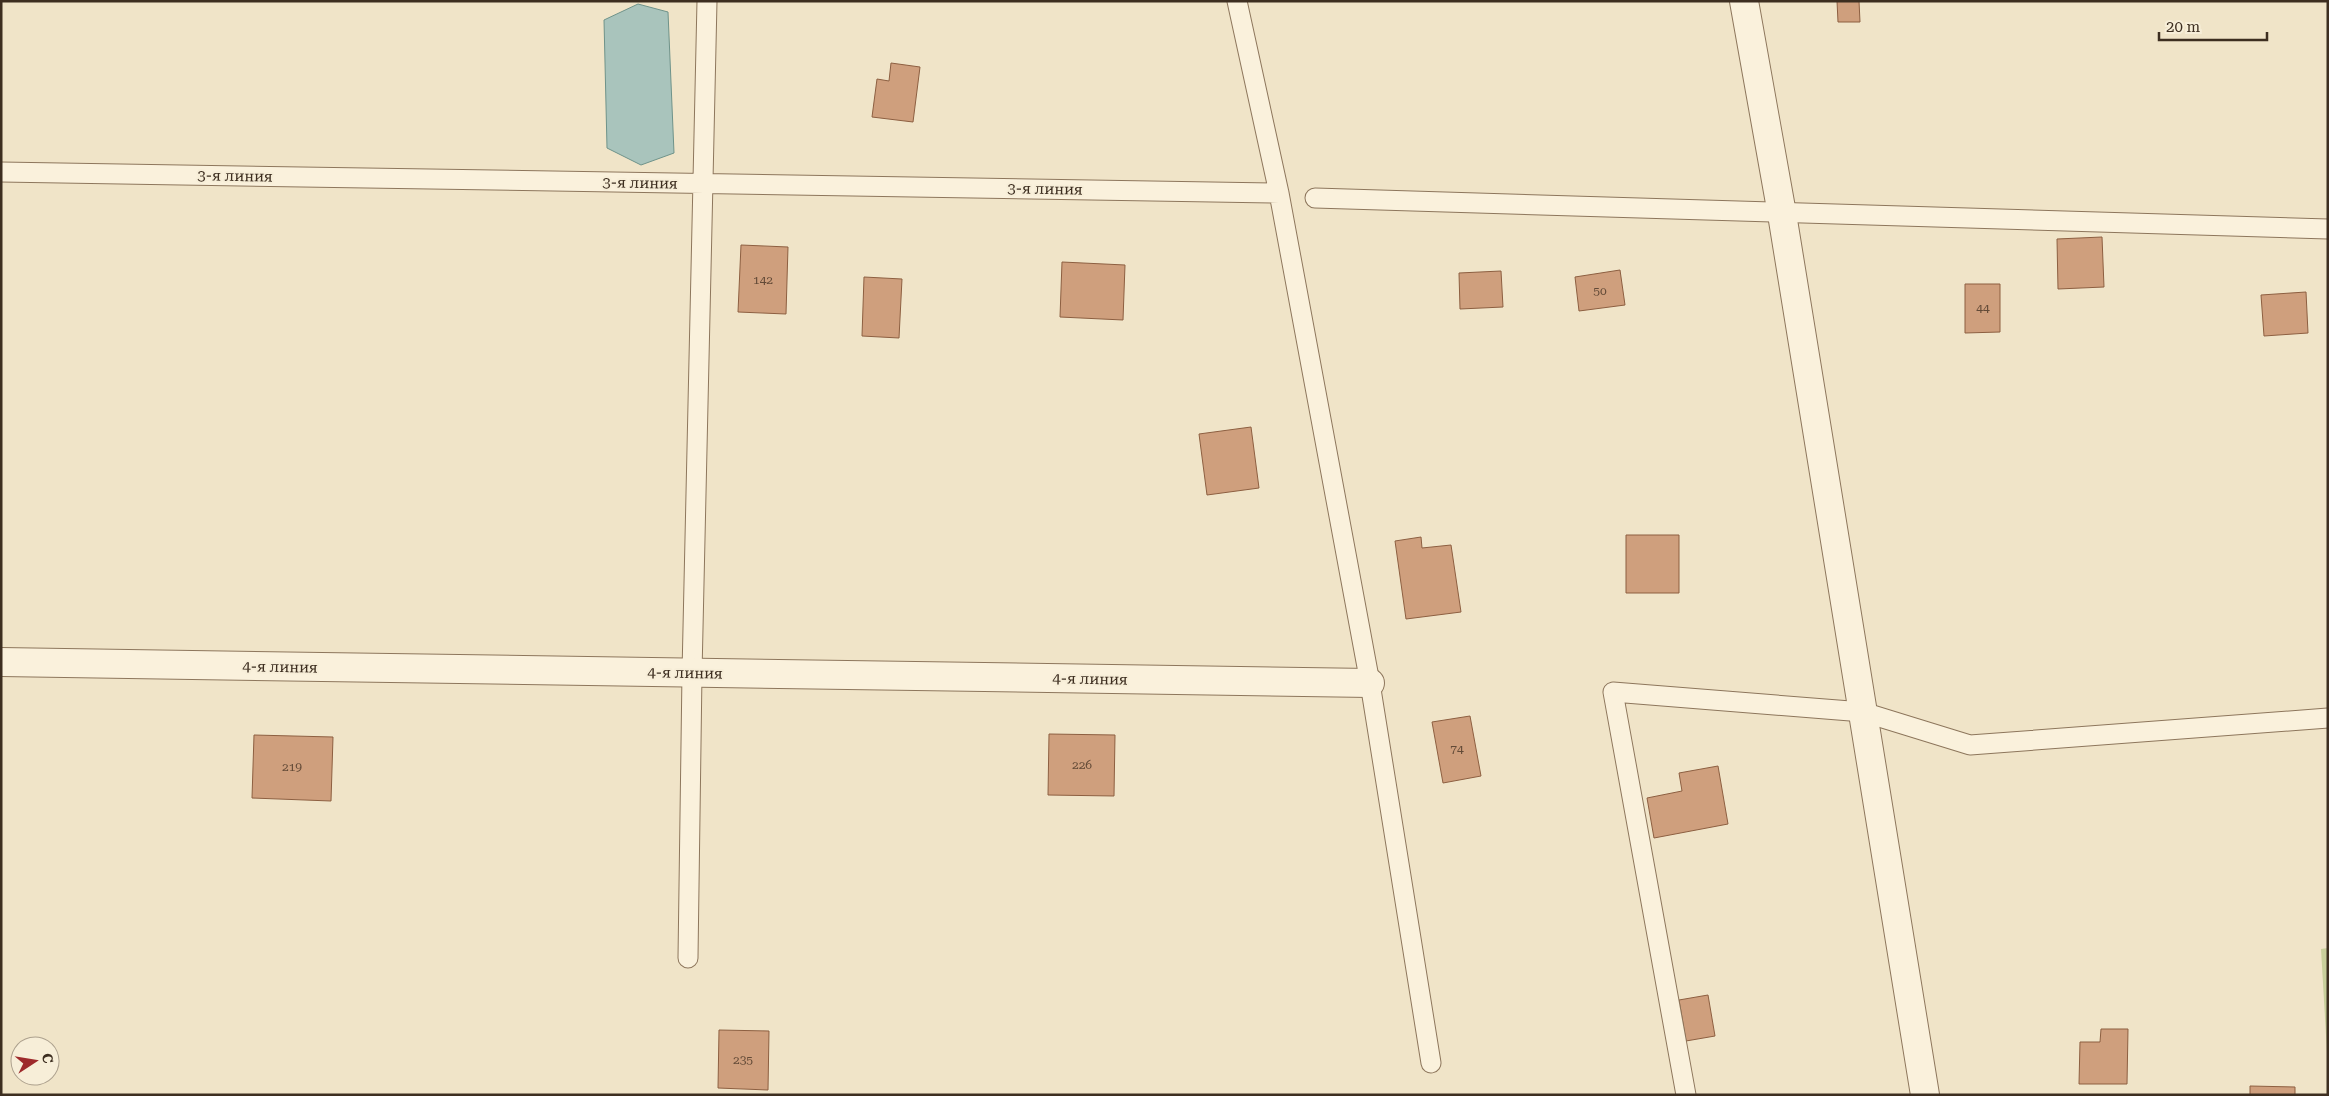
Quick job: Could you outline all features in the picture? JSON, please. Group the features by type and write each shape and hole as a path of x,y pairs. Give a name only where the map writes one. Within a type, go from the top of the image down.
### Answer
{"street":[{"path":"1744,1 1782,214 1925,1095"},
{"name":"4-я линия","path":"1,662 1370,684"}],"lane":[{"path":"688,958 692,673 707,1"},
{"path":"1237,1 1279,193 1370,684 1431,1063"},
{"name":"3-я линия","path":"1,172 1279,193"},
{"path":"1315,198 2328,230"},
{"path":"1686,1095 1613,692 1863,712 1970,744 2328,718"}],"green space":[{"path":"2328,948 2328,1069 2321,949"}],"water":[{"path":"638,4 668,12 674,153 641,165 607,148 604,20"}],"building":[{"path":"1837,1 1859,1 1860,22 1838,22"},
{"path":"891,63 920,67 913,122 872,117 877,79 889,81"},
{"path":"2102,237 2104,287 2058,289 2057,239"},
{"path":"741,245 788,247 786,314 738,312"},
{"path":"1062,262 1125,265 1123,320 1060,317"},
{"path":"1620,270 1625,305 1579,311 1575,277"},
{"path":"1501,271 1503,307 1460,309 1459,273"},
{"path":"864,277 902,279 899,338 862,336"},
{"path":"1965,284 2000,284 2000,332 1965,333"},
{"path":"2306,292 2308,333 2264,336 2261,295"},
{"path":"1251,427 1259,488 1207,495 1199,434"},
{"path":"1626,535 1679,535 1679,593 1626,593"},
{"path":"1421,537 1422,548 1451,545 1461,612 1406,619 1395,541"},
{"path":"1470,716 1481,776 1443,783 1432,722"},
{"path":"1049,734 1115,735 1114,796 1048,795"},
{"path":"254,735 333,737 331,801 252,798"},
{"path":"1718,766 1728,824 1654,838 1647,798 1682,791 1679,773"},
{"path":"1708,995 1715,1036 1686,1041 1679,1000"},
{"path":"2101,1029 2128,1029 2127,1084 2079,1084 2080,1042 2100,1042"},
{"path":"719,1030 769,1031 768,1090 718,1088"},
{"path":"2250,1086 2295,1087 2295,1095 2250,1095"}]}
